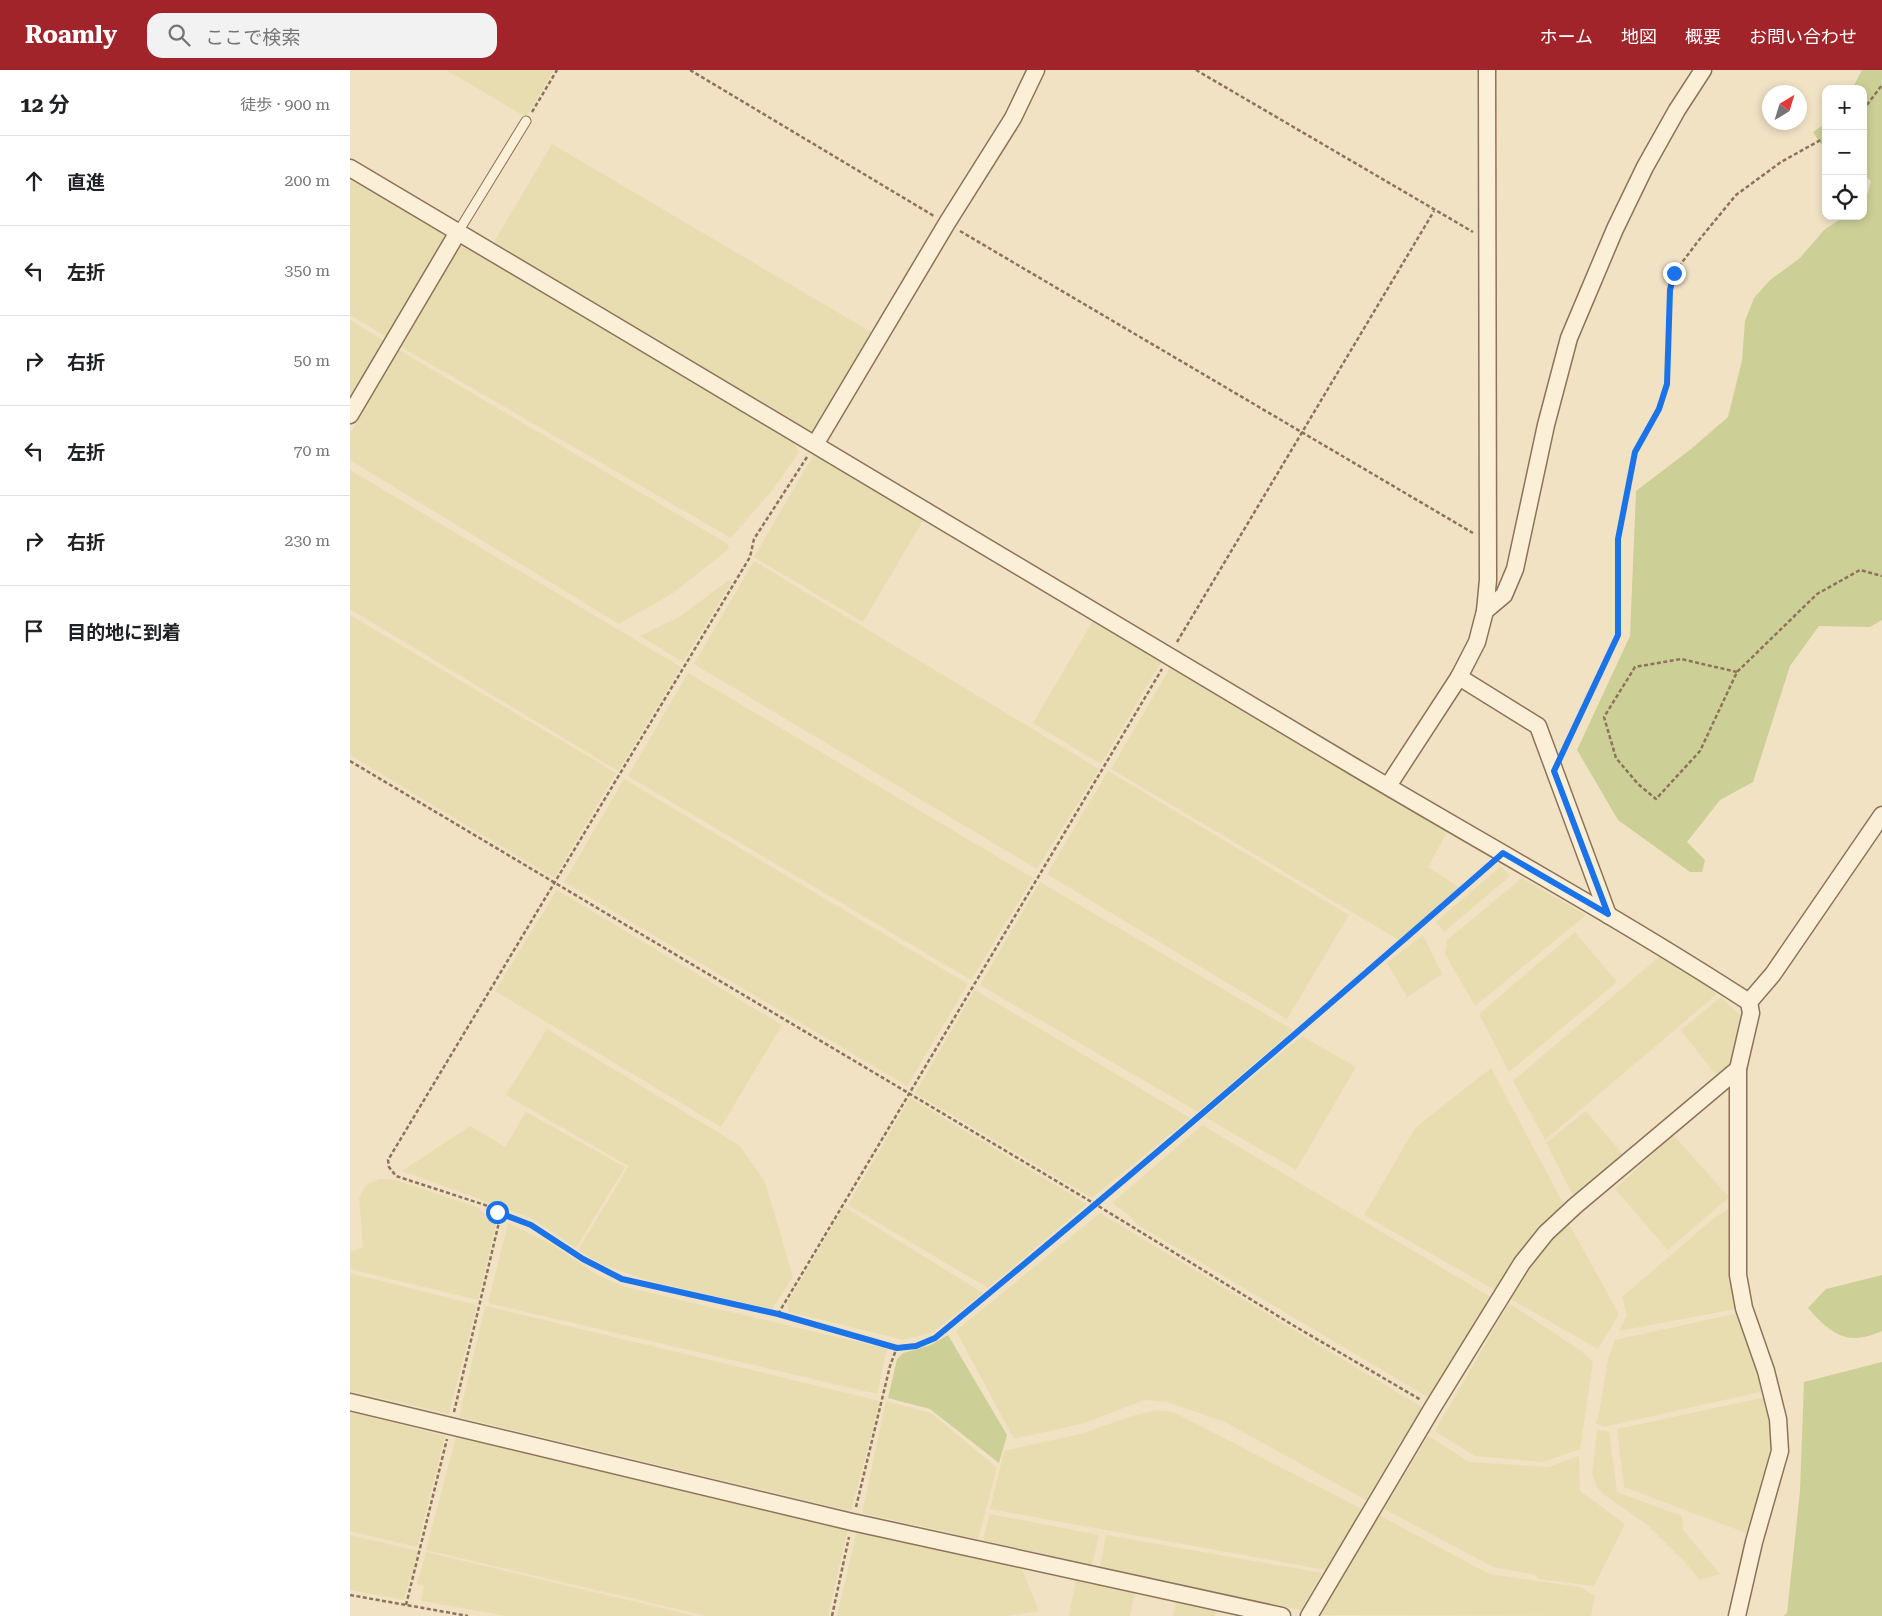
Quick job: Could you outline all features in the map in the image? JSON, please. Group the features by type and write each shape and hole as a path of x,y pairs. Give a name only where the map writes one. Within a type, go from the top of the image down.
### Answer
{"street":[{"path":"816,443 947,223 1013,118 1036,70"},
{"path":"1388,786 1459,677 1477,642 1485,610 1488,580 1487,70"},
{"path":"1485,610 1504,596 1515,569 1546,425 1569,338 1615,229 1645,167 1677,110 1703,70"},
{"path":"350,168 816,443 1388,786 1608,914 1749,1002 1751,1013 1738,1069 1738,1275 1744,1308 1766,1371 1778,1419 1780,1451 1754,1542 1737,1616"},
{"path":"350,415 458,232"},
{"path":"1459,677 1538,726 1608,914"},
{"path":"1749,1002 1773,974 1882,815"},
{"path":"1309,1616 1433,1407 1522,1262 1546,1233 1575,1206 1738,1069"},
{"path":"350,1402 852,1522 1282,1616"}],"lane":[{"path":"458,232 526,121"}],"path":[{"path":"526,121 557,70"},
{"path":"690,70 1487,542"},
{"path":"1196,70 1488,241"},
{"path":"1867,105 1882,85"},
{"path":"1554,771 1618,635 1618,539 1635,452 1659,409 1667,384 1670,290 1674,273 1736,195 1781,162 1822,139"},
{"path":"778,1314 1434,211"},
{"path":"816,443 754,539 750,557 388,1160 389,1167 396,1176 485,1206 531,1225 583,1259 622,1279 778,1314 897,1348 916,1346 935,1338 1095,1204 1302,1029 1503,853"},
{"path":"1737,672 1682,659 1635,667 1604,717 1616,758 1638,784 1656,799 1700,751 1737,672 1817,594 1860,570 1882,576"},
{"path":"350,762 1433,1407"},
{"path":"406,1606 500,1218 497,1212"},
{"path":"832,1616 852,1522 890,1366 897,1348"},
{"path":"350,1595 468,1616"}],"shaded area":[{"path":"446,70 554,70 526,117"},
{"path":"552,144 878,336 818,438 491,247"},
{"path":"350,175 454,237 392,340 350,315"},
{"path":"461,244 792,440 799,452 773,489 731,538 401,347"},
{"path":"350,320 389,344 350,410"},
{"path":"399,350 728,544 729,549 673,593 619,624 350,460 350,434"},
{"path":"814,454 924,519 863,622 754,557"},
{"path":"350,470 681,667 618,771 350,609"},
{"path":"754,561 1099,769 1037,869 694,664"},
{"path":"729,580 731,583 683,662 640,636 679,617"},
{"path":"350,615 616,773 554,878 350,755"},
{"path":"1094,619 1163,659 1101,764 1033,723"},
{"path":"1171,666 1447,832 1428,867 1461,889 1399,940 1111,769"},
{"path":"688,673 1033,878 971,980 628,776"},
{"path":"1108,771 1349,915 1287,1019 1047,874"},
{"path":"624,779 968,984 907,1086 564,882"},
{"path":"1501,866 1510,876 1444,932 1436,922"},
{"path":"1522,878 1586,915 1475,1006 1445,954 1447,940"},
{"path":"1040,882 1293,1030 1198,1112 980,985"},
{"path":"557,890 782,1025 721,1127 495,991"},
{"path":"1575,932 1617,982 1509,1072 1479,1014"},
{"path":"1423,935 1442,974 1407,997 1387,963"},
{"path":"1660,956 1696,976 1717,994 1545,1140 1513,1081"},
{"path":"975,990 1190,1118 1092,1198 915,1093"},
{"path":"1721,997 1741,1016 1737,1058 1716,1075 1681,1030"},
{"path":"547,1029 739,1145 765,1182 793,1277 772,1309 646,1280 603,1265 578,1250 630,1164 628,1166 506,1095"},
{"path":"1302,1036 1356,1067 1296,1170 1205,1117"},
{"path":"1491,1068 1563,1203 1530,1241 1498,1292 1364,1215 1415,1128"},
{"path":"910,1098 1087,1204 988,1288 848,1205"},
{"path":"1586,1111 1623,1155 1574,1197 1546,1143"},
{"path":"526,1112 625,1167 576,1248 531,1218 402,1171 470,1126 505,1147"},
{"path":"1202,1125 1491,1297 1431,1399 1136,1224 1129,1215 1112,1203"},
{"path":"1673,1135 1729,1197 1668,1250 1615,1189"},
{"path":"380,1179 396,1180 479,1208 482,1212 497,1220 478,1300 350,1269 350,1252 363,1247 359,1198 366,1185"},
{"path":"844,1207 983,1293 933,1332 904,1340 789,1312 787,1304"},
{"path":"1732,1207 1728,1251 1736,1309 1619,1331 1627,1315 1622,1297 1714,1218"},
{"path":"1100,1213 1422,1407 1366,1500 1225,1422 1167,1402 1144,1400 1085,1423 1014,1439 956,1331"},
{"path":"508,1223 551,1244 596,1274 622,1286 887,1349 877,1394 488,1303"},
{"path":"1569,1224 1619,1314 1598,1349 1509,1298 1550,1241"},
{"path":"350,1273 477,1305 449,1414 350,1391"},
{"path":"1509,1303 1581,1351 1593,1362 1580,1449 1543,1462 1475,1456 1435,1431"},
{"path":"485,1306 880,1401 851,1511 459,1417"},
{"path":"1739,1313 1764,1391 1604,1427 1595,1423 1598,1419 1608,1359 1615,1340"},
{"path":"1766,1397 1772,1427 1773,1452 1746,1533 1624,1487 1617,1429"},
{"path":"886,1401 931,1413 997,1468 978,1539 862,1513"},
{"path":"1156,1410 1173,1412 1364,1510 1326,1570 990,1509 1004,1451 1080,1434 1132,1416"},
{"path":"350,1412 445,1436 417,1547 350,1531"},
{"path":"1597,1430 1609,1431 1617,1492 1682,1516 1683,1530 1720,1574 1699,1580 1686,1563 1649,1526 1606,1496 1597,1487 1592,1474"},
{"path":"1428,1436 1469,1462 1548,1467 1579,1456 1580,1491 1625,1524 1594,1586 1538,1579 1536,1575 1493,1567 1384,1509"},
{"path":"456,1437 848,1528 828,1616 707,1616 426,1550"},
{"path":"990,1514 1099,1535 1092,1566 983,1540"},
{"path":"1379,1515 1489,1574 1580,1587 1595,1596 1591,1616 1321,1615"},
{"path":"857,1530 1022,1569 1039,1611 1007,1616 837,1616"},
{"path":"350,1535 418,1551 404,1600 350,1590"},
{"path":"1106,1535 1322,1573 1301,1610 1100,1568"},
{"path":"426,1552 695,1616 507,1616 421,1601 424,1586 417,1584"},
{"path":"1076,1579 1135,1592 1130,1616 1069,1616"},
{"path":"1176,1600 1216,1608 1215,1616 1173,1616"}],"green space":[{"path":"1862,70 1882,70 1882,620 1870,627 1819,626 1790,666 1753,782 1720,800 1687,842 1705,860 1702,872 1690,872 1618,820 1577,750 1630,636 1636,491 1691,449 1728,417 1742,360 1745,321 1754,298 1770,280 1800,258 1824,230 1839,220 1867,220 1867,195 1871,181 1867,178 1867,85 1854,85"},
{"path":"1822,126 1822,144 1820,143 1813,132"},
{"path":"1882,1275 1882,1331 1870,1336 1849,1338 1832,1331 1808,1308 1826,1289"},
{"path":"948,1335 1007,1435 999,1463 930,1409 888,1398 897,1359 903,1353 931,1345"},
{"path":"1882,1362 1882,1616 1783,1616 1787,1613 1800,1491 1804,1382"}],"route":[{"path":"497,1212 531,1225 583,1259 622,1279 778,1314 897,1348 916,1346 935,1338 1095,1204 1302,1029 1503,853 1608,914 1554,771 1618,635 1618,539 1635,452 1659,409 1667,384 1670,290 1674,273"}]}
